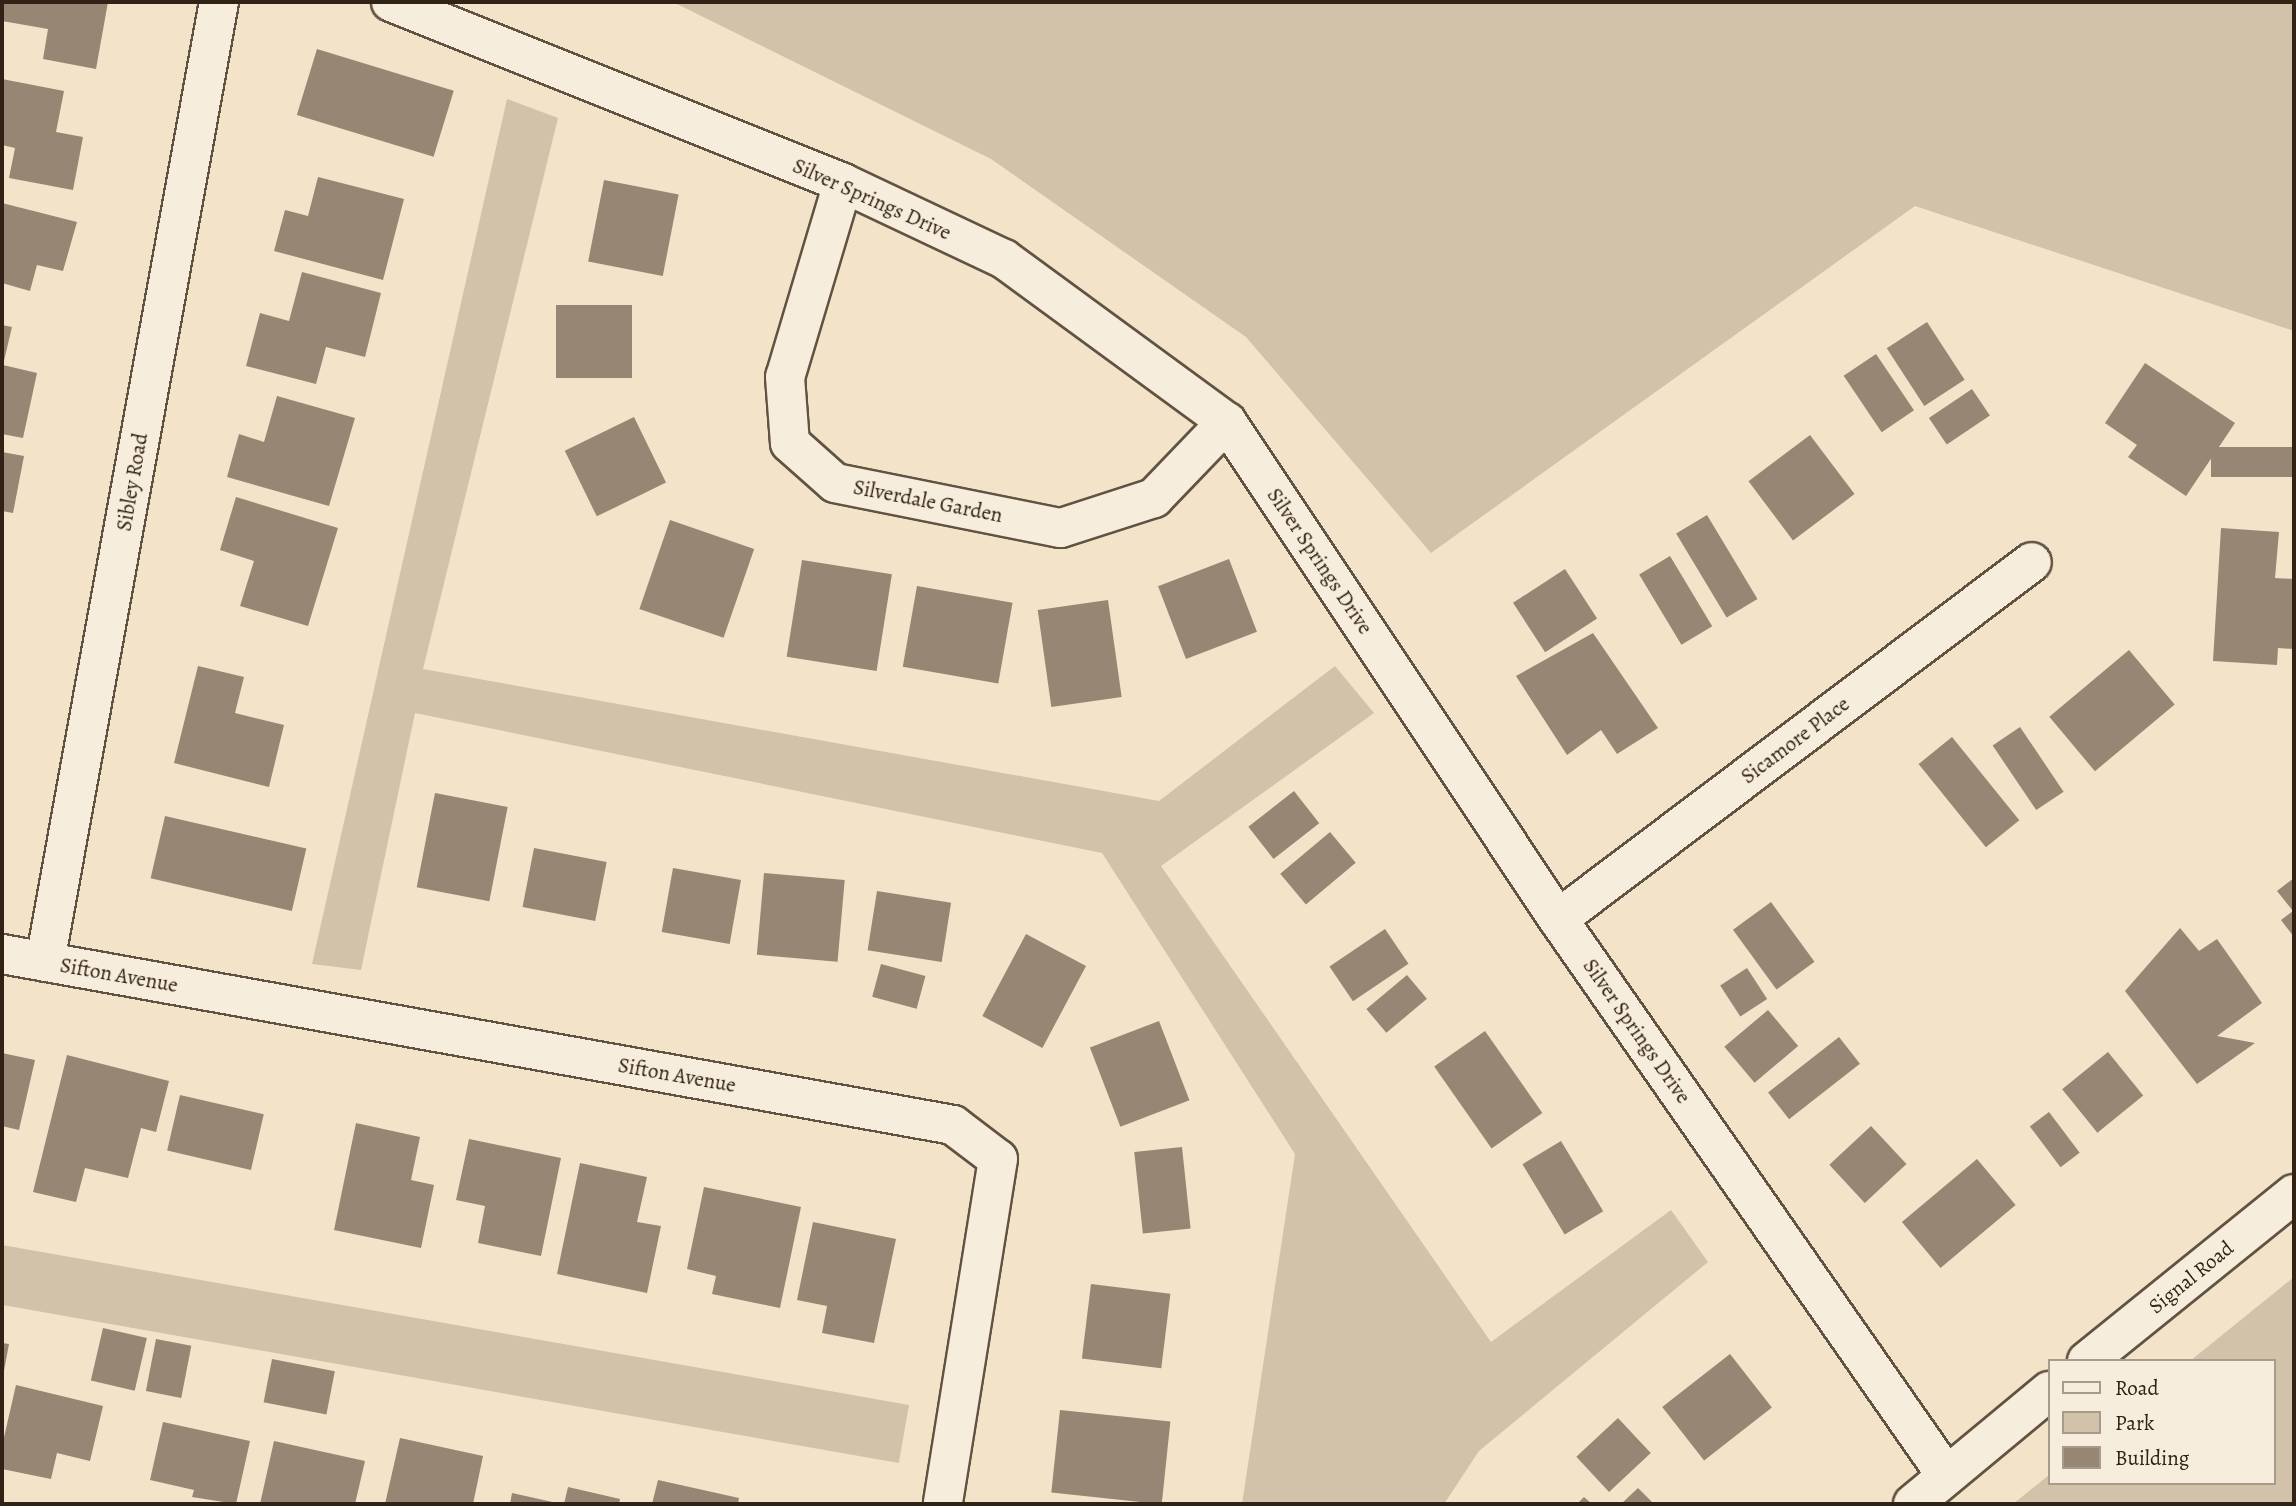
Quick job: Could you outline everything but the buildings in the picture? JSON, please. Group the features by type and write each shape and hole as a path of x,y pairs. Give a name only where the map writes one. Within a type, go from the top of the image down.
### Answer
{"street":[{"name":"Sibley Road","path":"45,962 219,2"},
{"name":"Silver Springs Drive","path":"391,2 843,183 1004,259 1227,422 1558,919 1946,1475"},
{"name":"Silverdale Garden","path":"843,183 785,377 790,443 835,483 1061,528 1154,498 1227,422"},
{"name":"Sicamore Place","path":"1558,919 2032,562"},
{"name":"Sifton Avenue","path":"2,954 953,1125 998,1159 943,1504"},
{"name":"Signal Road","path":"2089,1359 2294,1194"},
{"path":"1913,1504 2048,1392"}],"green space":[{"path":"673,2 2294,2 2294,331 1915,206 1431,553 1246,337 991,159"},
{"path":"507,99 558,118 423,669 1159,801 1335,666 1374,713 1161,866 1491,1342 1671,1210 1708,1262 1479,1451 1444,1504 1242,1504 1295,1154 1102,853 415,713 361,970 312,964"},
{"path":"2,1245 909,1405 899,1463 2,1305"},
{"path":"2294,1277 2294,1504 2013,1504 2048,1476 2048,1485 2275,1485 2275,1359 2192,1359"}]}
